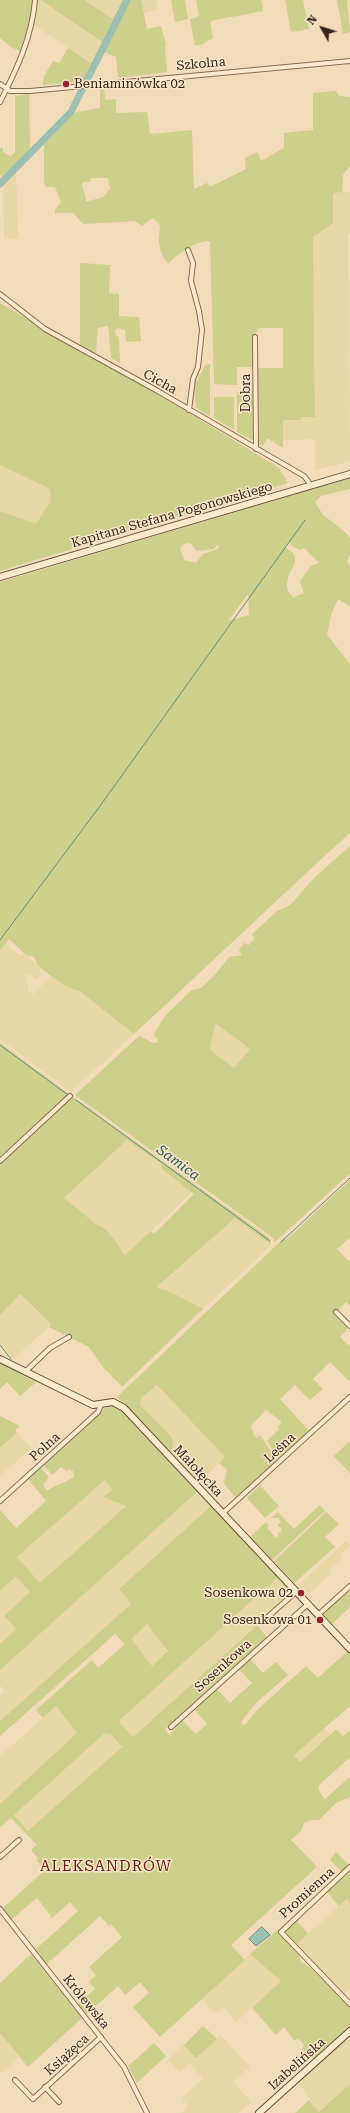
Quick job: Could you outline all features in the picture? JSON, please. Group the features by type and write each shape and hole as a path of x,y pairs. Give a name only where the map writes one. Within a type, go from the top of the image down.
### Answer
{"street":[{"path":"0,102 24,51 33,23 35,0"},
{"name":"Szkolna","path":"6,89 11,91 30,91 90,84 350,61"},
{"path":"0,84 6,89"},
{"path":"188,250 193,262 191,281 200,310 202,330 198,367 193,379 189,410"},
{"name":"Cicha","path":"0,294 45,329 304,476 311,485"},
{"name":"Dobra","path":"255,337 256,448"},
{"name":"Kapitana Stefana Pogonowskiego","path":"0,577 350,474"},
{"path":"0,1162 70,1096"},
{"path":"336,1312 350,1326"},
{"path":"25,1372 50,1348 69,1337"},
{"name":"Małołęcka","path":"0,1359 87,1402 101,1405 113,1402 124,1408 350,1650"},
{"name":"Leśna","path":"223,1514 350,1397"},
{"name":"Polna","path":"0,1501 98,1412 101,1405"},
{"path":"318,1615 350,1586"},
{"path":"262,1622 296,1592"},
{"name":"Sosenkowa","path":"171,1727 308,1604"},
{"path":"0,1857 19,1840"},
{"name":"Promienna","path":"350,1867 284,1928 281,1933 350,2004"},
{"name":"Królewska","path":"0,1910 125,2069 147,2113"},
{"name":"Izabelińska","path":"259,2113 350,2031"},
{"name":"Książęca","path":"15,2080 33,2099 101,2037"},
{"name":"Książęca","path":"45,2087 59,2102"}],"shaded area":[{"path":"38,0 41,0 102,42 92,64 34,25"},
{"path":"84,0 123,0 113,20"},
{"path":"141,0 156,0 158,9 144,13"},
{"path":"16,173 18,238 4,239 3,185"},
{"path":"333,192 350,192 350,234 348,234 350,461 315,470 315,439 283,440 283,420 301,420 301,417 315,416 313,237 333,223"},
{"path":"0,465 50,489 51,501 36,524 0,511"},
{"path":"6,942 13,950 20,955 26,955 38,966 41,975 36,980 30,974 27,975 28,990 32,995 51,976 65,986 81,992 134,1034 71,1092 0,1039 0,950"},
{"path":"215,1023 250,1049 234,1068 210,1050"},
{"path":"127,1140 163,1166 162,1168 192,1192 125,1256 102,1226 97,1225 64,1199"},
{"path":"235,1218 271,1245 203,1309 175,1294 157,1288"},
{"path":"19,1294 51,1325 13,1359 0,1343 0,1315"},
{"path":"157,1385 225,1457 199,1483 169,1452 171,1436 140,1405 141,1398"},
{"path":"17,1433 31,1448 0,1476 0,1448"},
{"path":"105,1480 112,1490 104,1497 126,1505 40,1584 17,1557"},
{"path":"198,1491 212,1505 119,1589 131,1604 0,1721 0,1696 5,1691 0,1685 0,1670"},
{"path":"346,1541 350,1546 340,1555 342,1558 329,1570 331,1573 306,1597 296,1587"},
{"path":"16,1576 30,1592 4,1616 16,1629 0,1644 0,1591"},
{"path":"279,1576 293,1591 133,1737 120,1723 120,1720"},
{"path":"147,1624 168,1651 152,1666 130,1639"},
{"path":"56,1706 77,1733 0,1804 0,1756"},
{"path":"324,1727 330,1734 299,1762 294,1755"},
{"path":"105,1733 111,1734 122,1747 28,1832 14,1815"},
{"path":"347,1899 350,1903 350,1989 343,1995 296,1945"},
{"path":"262,1927 270,1935 256,1946 249,1939"},
{"path":"250,1954 281,1981 236,2022 224,2008 218,2013 216,2011 214,2013 202,1999"},
{"path":"0,2033 19,2057 0,2074"},
{"path":"221,2035 250,2067 233,2082 251,2102 238,2113 181,2113 188,2106 182,2098 203,2079 190,2063 180,2072 168,2059 184,2045 196,2058"},
{"path":"350,2036 350,2084 319,2112 298,2082"}],"green space":[{"path":"0,0 33,0 31,21 20,51 11,47 0,38"},
{"path":"41,0 84,0 113,19 123,0 141,0 147,29 161,26 166,44 167,72 118,78 116,57 105,52 90,81 43,85 44,76 53,61 59,63 68,48 92,64 102,42"},
{"path":"171,0 185,0 188,19 175,22"},
{"path":"196,0 261,0 263,11 210,21 213,38 203,44 195,46 190,19 199,17"},
{"path":"285,0 303,0 309,29 291,32"},
{"path":"337,0 347,0 350,32 343,34"},
{"path":"100,88 104,88 105,100 116,99 116,113 147,112 150,134 192,130 194,189 207,183 210,187 246,169 245,158 258,152 261,161 284,148 284,133 313,130 313,93 336,91 339,96 350,97 350,166 343,175 342,192 333,193 333,223 313,237 315,417 301,417 301,420 283,420 283,448 267,438 263,446 258,444 258,368 283,368 283,328 259,328 255,335 255,367 237,367 237,385 214,384 210,241 198,243 187,248 168,264 163,256 160,246 159,225 152,218 142,226 135,221 83,224 73,213 55,213 55,210 61,202 55,187 46,187 44,182 44,145 76,112 100,108","holes":["91,178 108,178 110,189 103,197 86,202 82,182 90,182"]},
{"path":"29,94 30,150 3,176 0,175 0,148 3,148 3,152 10,156 15,153 15,96"},
{"path":"80,263 110,265 109,293 119,294 119,316 139,317 141,341 126,342 125,330 119,328 115,330 116,336 119,337 120,363 111,358 108,326 98,328 96,353 80,345"},
{"path":"0,303 181,408 279,468 288,483 0,571 0,511 36,524 51,501 50,489 0,465"},
{"path":"210,364 210,416 196,408 194,387 205,365"},
{"path":"253,391 254,441 237,432 237,392"},
{"path":"214,397 234,397 234,430 214,418"},
{"path":"350,478 350,489 321,496 315,502 323,515 343,530 350,538 350,555 347,561 350,566 350,606 338,599 331,615 327,635 350,664 350,833 134,1034 81,992 65,986 51,976 38,966 34,957 26,955 9,939 0,950 0,582","holes":["187,543 191,544 197,551 213,549 219,544 218,549 203,554 196,563 184,560 180,549 182,545","290,543 292,546 300,550 304,548 319,563 311,566 300,581 304,594 298,595 294,598 289,592 287,585 295,558 293,553 285,547","248,594 249,615 228,621"]},
{"path":"350,846 350,1173 275,1242 272,1237 75,1095 139,1036 153,1043 159,1042 154,1034 165,1016 192,990 201,988 215,975 229,957 242,955 239,950 244,943 249,945 254,938 252,934 277,911 290,905 315,877","holes":["215,1023 250,1049 234,1068 210,1050"]},
{"path":"0,1043 69,1094 0,1157"},
{"path":"73,1097 268,1237 271,1245 235,1218 157,1287 175,1294 203,1309 122,1387 102,1366 89,1347 49,1327 51,1324 20,1294 0,1315 0,1164","holes":["127,1140 163,1165 161,1168 194,1194 154,1234 151,1231 125,1255 105,1229 97,1225 64,1198"]},
{"path":"350,1180 350,1237 337,1249 350,1262 350,1305 346,1302 335,1313 349,1328 340,1337 350,1347 350,1382 330,1362 313,1379 323,1389 310,1400 295,1385 280,1399 310,1432 280,1460 267,1441 279,1429 277,1427 282,1422 266,1410 251,1426 254,1435 257,1438 260,1435 278,1462 237,1499 224,1484 227,1470 219,1463 225,1457 157,1385 141,1398 140,1405 171,1436 173,1444 169,1452 117,1397 284,1238 286,1240"},
{"path":"0,1361 20,1371 18,1373 36,1382 20,1396 7,1382 0,1389"},
{"path":"111,1405 120,1407 198,1491 0,1670 0,1644 16,1629 4,1616 30,1592 16,1576 0,1591 0,1510 16,1528 46,1501 27,1478 40,1467 49,1477 43,1485 47,1491 74,1477 73,1471 69,1469 66,1471 61,1467 52,1475 43,1464 104,1409","holes":["105,1480 112,1490 103,1497 126,1506 40,1583 17,1557"]},
{"path":"0,1416 20,1426 15,1430 17,1433 0,1448"},
{"path":"350,1441 350,1473 334,1456"},
{"path":"260,1485 279,1506 265,1518 247,1498"},
{"path":"212,1505 278,1577 120,1720 120,1723 133,1737 257,1625 267,1637 165,1729 169,1735 182,1720 196,1734 207,1724 194,1709 217,1689 230,1703 252,1683 239,1669 250,1659 263,1673 276,1662 288,1675 256,1703 241,1722 244,1726 258,1709 306,1666 318,1678 348,1651 350,1653 350,1706 294,1755 300,1762 336,1729 343,1736 350,1730 350,1757 318,1786 320,1793 325,1799 350,1777 350,1797 336,1803 319,1820 311,1820 304,1823 301,1831 291,1840 317,1867 231,1945 245,1960 160,2037 133,2007 149,1993 140,1982 125,1995 118,1986 87,2014 78,2004 95,1989 89,1982 96,1975 89,1967 122,1937 111,1924 109,1926 100,1916 46,1965 35,1950 78,1911 70,1902 52,1918 37,1898 11,1920 3,1908 45,1870 36,1860 38,1858 31,1850 37,1845 11,1818 0,1827 0,1804 77,1733 56,1706 43,1718 36,1710 92,1660 98,1668 125,1644 115,1634 0,1736 0,1721 131,1604 119,1589","holes":["147,1624 168,1651 152,1666 131,1639","105,1733 111,1734 122,1747 28,1831 14,1815"]},
{"path":"320,1505 325,1511 272,1560 251,1538 251,1536 266,1522 269,1526 267,1528 276,1538 279,1536 278,1534 282,1530 278,1525 281,1522 278,1518 271,1518 278,1512 294,1529"},
{"path":"326,1512 339,1524 325,1537 335,1547 294,1583 274,1561"},
{"path":"348,1591 350,1593 350,1607 332,1624 323,1614"},
{"path":"336,1852 349,1865 342,1872 330,1860"},
{"path":"350,1871 350,1903 347,1899 339,1906 327,1892"},
{"path":"296,1920 308,1934 296,1945 286,1933 286,1929"},
{"path":"277,1930 299,1956 301,1962 312,1969 350,2008 350,2025 313,2059 302,2049 304,2045 299,2039 294,2040 284,2027 276,2035 252,2008 281,1981 250,1954"},
{"path":"31,1954 82,2018 28,2067 0,2033 0,1983"},
{"path":"203,2026 217,2039 196,2058 184,2045"},
{"path":"154,2043 166,2056 137,2083 128,2066"},
{"path":"350,2084 350,2113 295,2113 309,2100 319,2112"}],"waterway":[{"path":"0,184 71,112 127,0"},
{"path":"0,940 100,806 305,520"},
{"name":"Samica","path":"0,1045 68,1095"},
{"name":"Samica","path":"76,1100 270,1241"},
{"name":"Samica","path":"281,1242 350,1178"},
{"path":"0,1345 11,1359"}],"place":[{"name":"Beniaminówka 02","path":"66,84"},
{"name":"Sosenkowa 02","path":"301,1593"},
{"name":"Sosenkowa 01","path":"320,1620"}],"district":[{"name":"ALEKSANDRÓW","path":"106,1867"}]}
